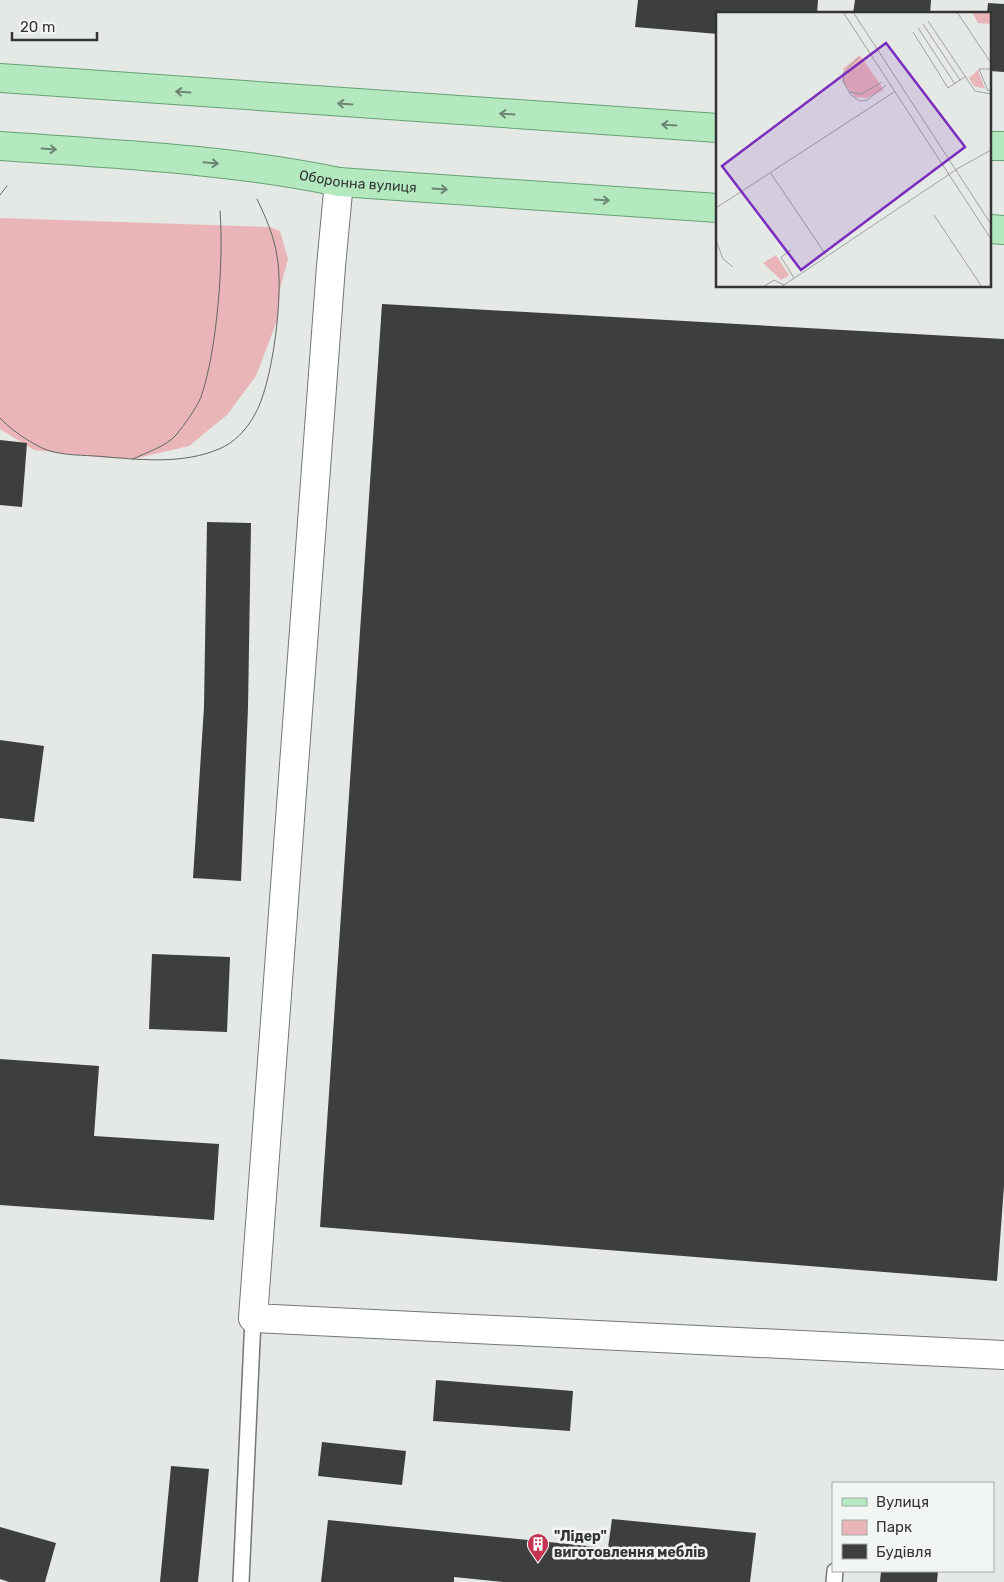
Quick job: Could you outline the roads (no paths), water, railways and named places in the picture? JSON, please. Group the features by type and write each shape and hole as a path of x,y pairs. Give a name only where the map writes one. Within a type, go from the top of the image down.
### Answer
{"main road":[{"path":"0,78 716,128"},
{"name":"Оборонна вулиця","path":"0,146 102,153 282,170 339,182 716,208"}],"street":[{"path":"339,182 331,266 253,1318 1004,1355"}],"lane":[{"path":"241,1582 253,1318"}],"tram line":[{"path":"0,195 7,186"},
{"path":"0,418 18,433 40,447 54,452 74,455 150,460 178,459 205,454 235,440 251,421 261,402 267,383 278,314 279,272 277,256 274,241 257,199"},
{"path":"133,459 162,446 172,439 190,417 201,397 207,378 218,305 221,254 220,211"}],"place":[{"name":"\"Лідер\" виготовлення меблів","path":"538,1563"}]}
